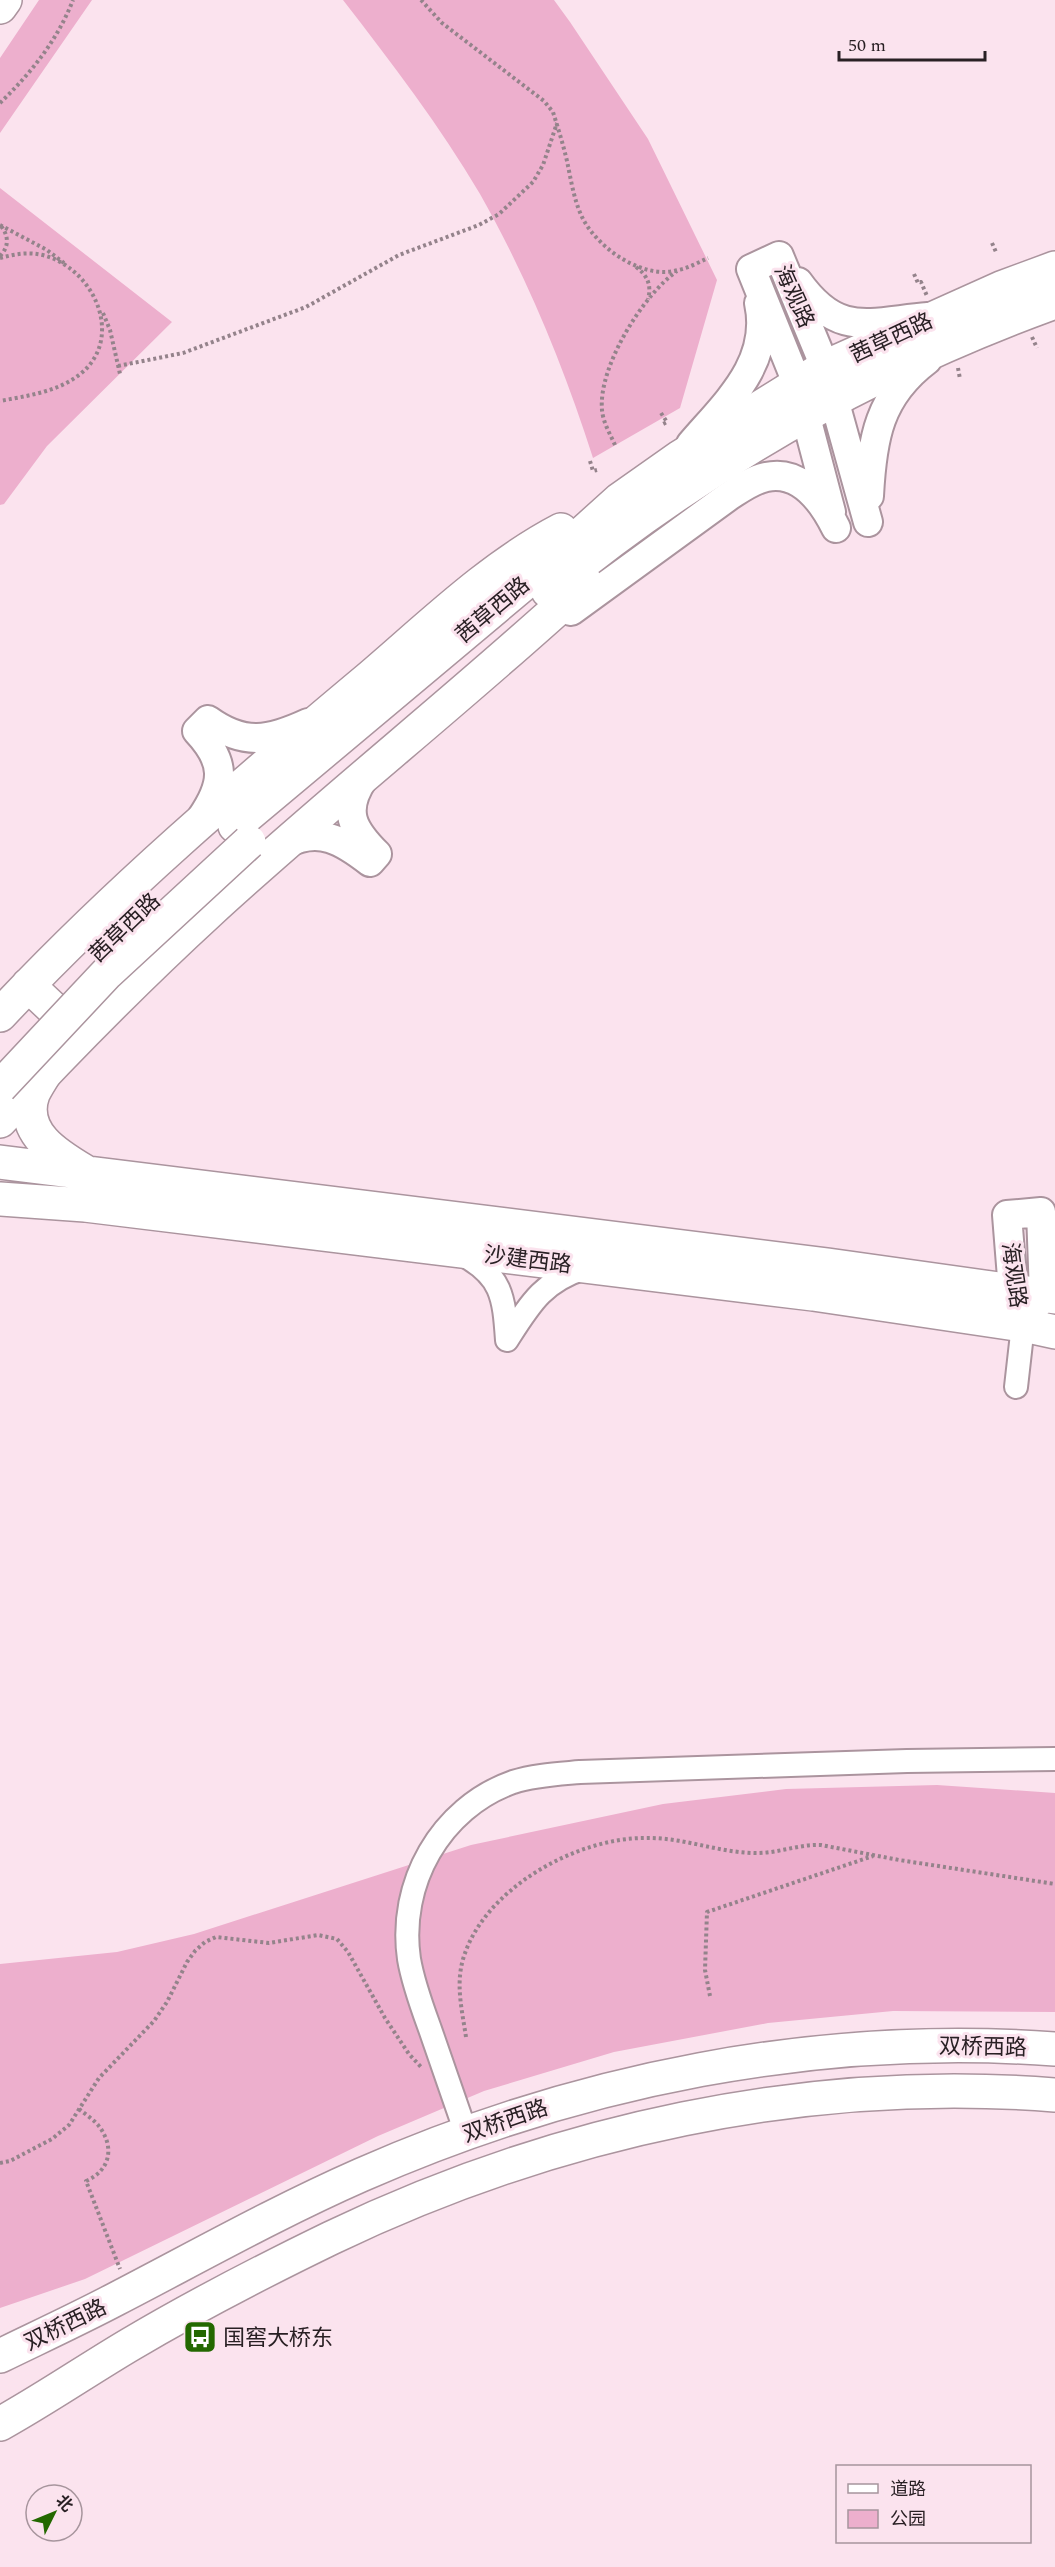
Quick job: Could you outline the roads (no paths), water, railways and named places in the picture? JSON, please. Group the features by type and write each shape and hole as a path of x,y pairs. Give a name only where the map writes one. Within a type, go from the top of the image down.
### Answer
{"main road":[{"path":"0,7 5,0"},
{"name":"茜草西路","path":"0,1055 91,958 242,834 575,569 748,448 834,398 941,330 1055,268"},
{"name":"茜草西路","path":"0,1087 242,834 619,500 680,457 825,367 941,330 1055,302"},
{"path":"0,1121 81,1035 167,951 286,843 482,677 681,493"},
{"path":"0,1015 149,867 199,821 323,716 507,564 549,537 619,500"},
{"path":"28,986 81,1035"},
{"path":"45,1073 33,1095 31,1106 34,1131 52,1150 91,1176"},
{"name":"沙建西路","path":"0,1162 91,1176 1037,1294"},
{"name":"沙建西路","path":"0,1199 86,1205 813,1294 1023,1325 1055,1332"},
{"name":"双桥西路","path":"0,2356 312,2198 390,2163 466,2133 565,2100 627,2084 750,2061 878,2047 986,2045 1055,2049"},
{"name":"双桥西路","path":"132,2343 287,2260 378,2217 489,2172 579,2144 698,2116 817,2099 948,2091 1055,2095"},
{"path":"0,2397 80,2367 132,2343"},
{"path":"0,2424 132,2343"}],"street":[{"name":"海观路","path":"836,528 797,383 751,269 779,256 825,367 868,522"},
{"path":"779,256 813,303 831,316 855,323 941,330"},
{"path":"680,457 735,394 755,359 761,328 751,269"},
{"path":"482,677 658,546 752,482 766,477 782,476 797,482 812,491 825,506 836,528 868,522 873,446 885,408 895,390 941,330"},
{"path":"199,821 218,789 220,778 219,764 214,751 197,731 208,720 232,735 259,739 273,737 323,716"},
{"path":"286,843 297,838 328,836 348,845 370,861 377,854 359,834 353,823 351,810 356,790 363,779"},
{"path":"451,1250 475,1262 490,1274 500,1290 505,1303 507,1340 528,1307 545,1287 569,1273 589,1267"},
{"name":"海观路","path":"1023,1325 1037,1294"},
{"path":"1016,1387 1023,1325"},
{"path":"466,2133 416,1990 409,1960 406,1926 410,1896 421,1867 437,1839 455,1817 480,1797 513,1782 543,1775 580,1772 895,1761 1055,1759"}],"place":[{"name":"国窖大桥东","path":"200,2337"}]}
